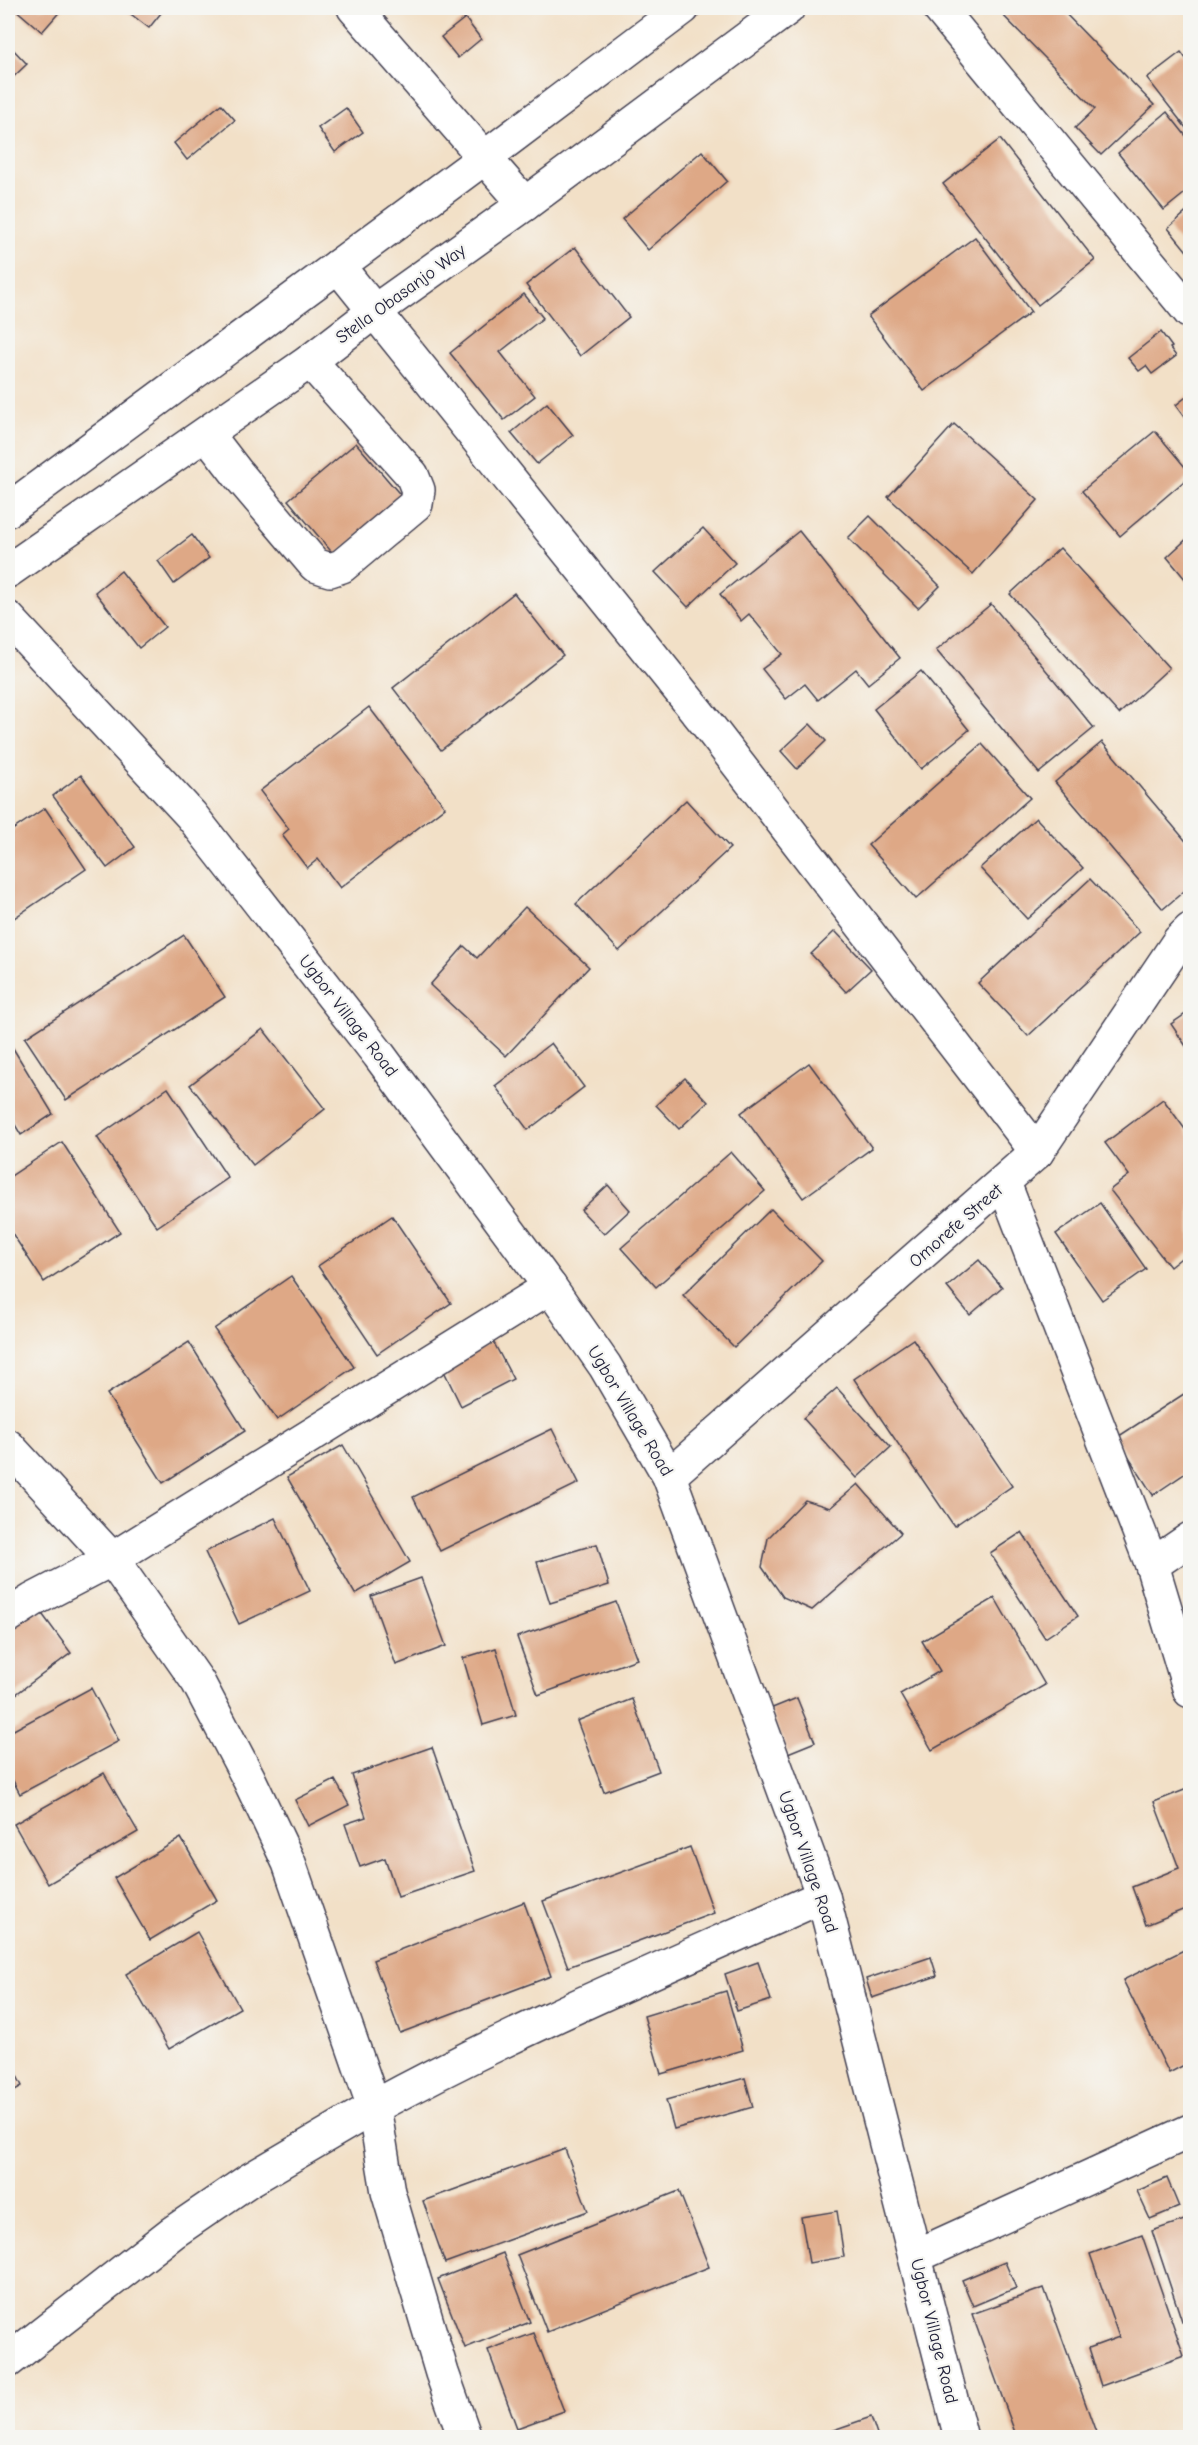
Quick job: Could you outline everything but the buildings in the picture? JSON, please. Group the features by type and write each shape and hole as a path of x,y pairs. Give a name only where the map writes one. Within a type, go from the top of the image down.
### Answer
{"street":[{"path":"354,8 525,204"},
{"path":"8,510 484,159 683,8"},
{"name":"Stella Obasanjo Way","path":"8,569 310,361 788,8"},
{"path":"939,8 1191,312"},
{"path":"338,266 707,724 1037,1152"},
{"path":"207,434 315,565 330,570 342,566 416,504 418,490 412,475 310,361"},
{"name":"Ugbor Village Road","path":"8,618 191,815 379,1054 550,1287 605,1366 669,1476 823,1896 961,2438"},
{"name":"Omorefe Street","path":"669,1476 1037,1152 1179,940 1191,930"},
{"path":"1004,1183 1152,1565 1191,1691"},
{"path":"8,1616 33,1600 112,1559 550,1287"},
{"path":"8,1446 112,1559 198,1682 254,1789 289,1863 374,2107 388,2192 442,2373 465,2438"},
{"path":"1152,1565 1191,1539"},
{"path":"8,2361 191,2220 248,2181 374,2107 442,2070 514,2036 823,1896"},
{"path":"916,2256 1191,2131"}]}
